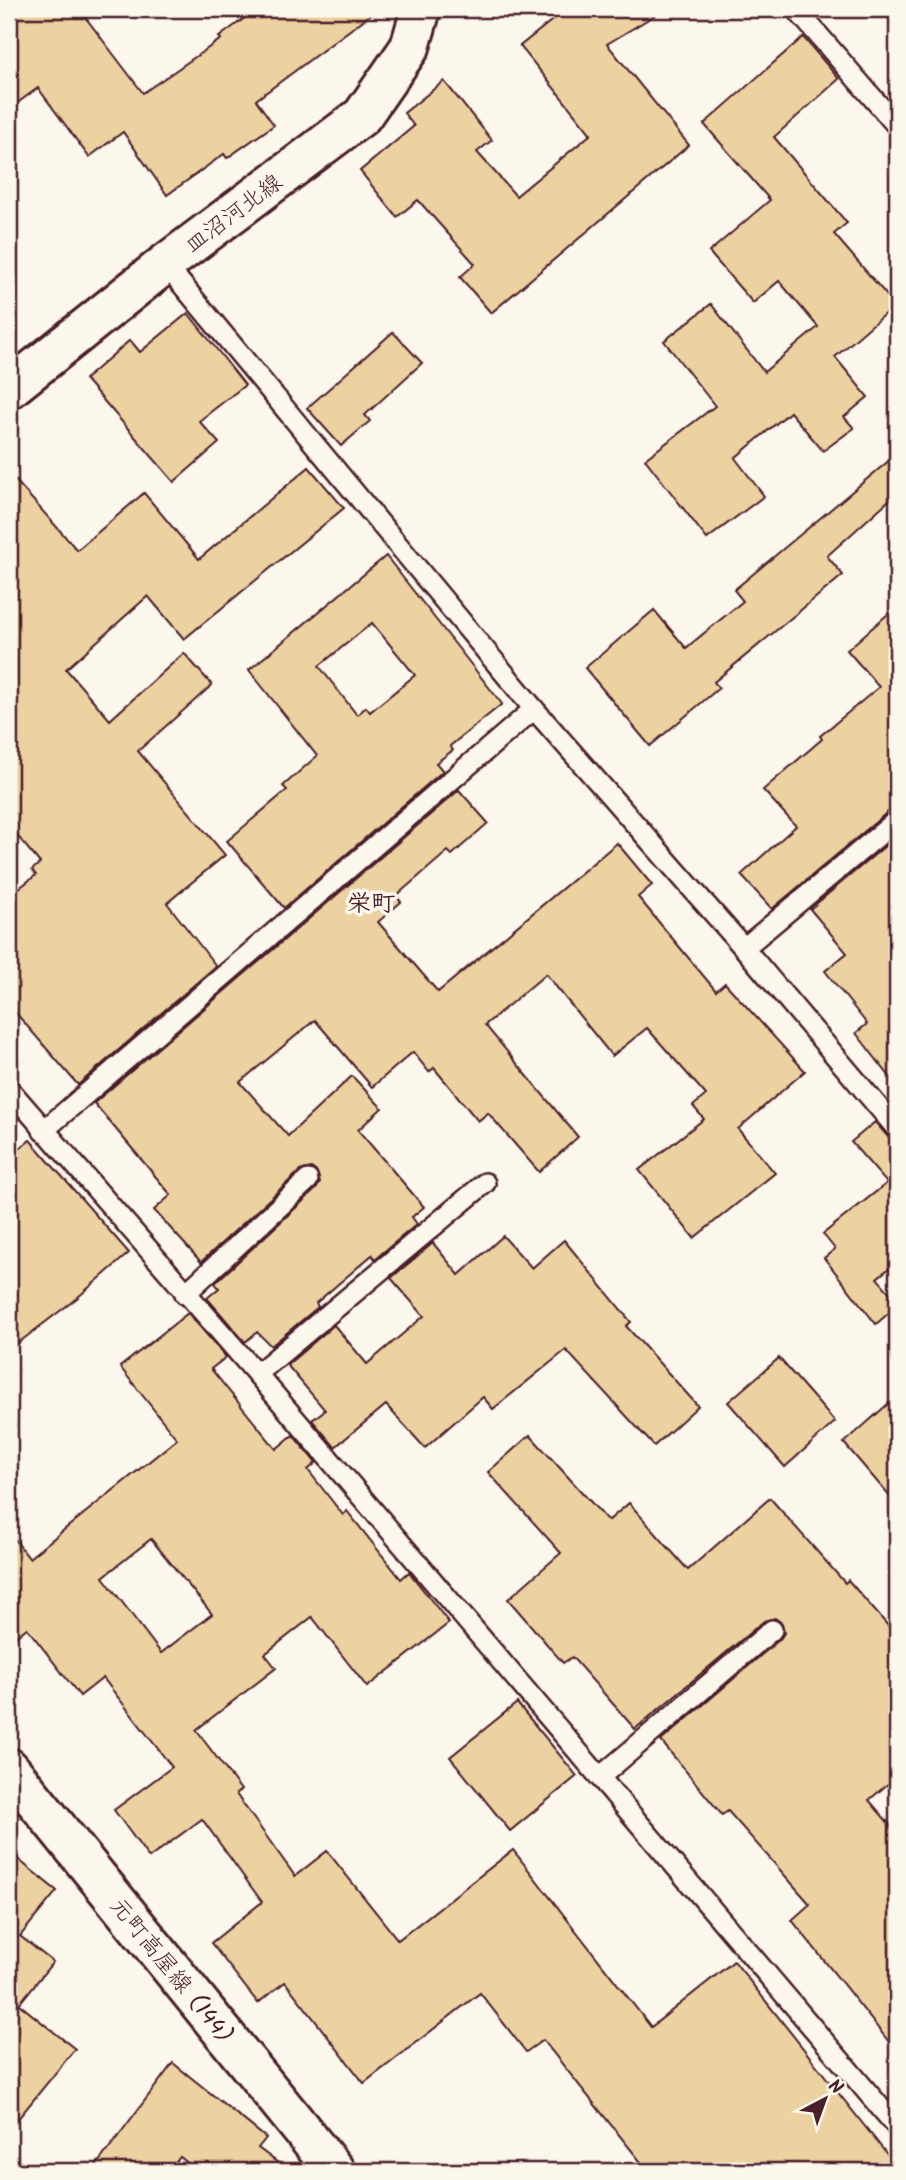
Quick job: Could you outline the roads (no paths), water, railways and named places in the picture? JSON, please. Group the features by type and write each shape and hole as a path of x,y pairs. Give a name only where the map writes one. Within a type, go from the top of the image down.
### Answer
{"main road":[{"name":"皿沼河北線","path":"9,389 165,264 362,116 410,47 421,9"},
{"name":"元町高屋線 (144)","path":"9,1768 335,2171"}],"lane":[{"path":"796,9 897,126"},
{"path":"165,264 534,709 744,948 897,1129"},
{"path":"43,1131 534,709"},
{"path":"744,948 897,820"},
{"path":"9,1090 257,1374 897,2127"},
{"path":"185,1294 309,1180"},
{"path":"257,1374 485,1183"},
{"path":"600,1777 772,1630"}],"district":[{"name":"栄町","path":"371,903"}]}
